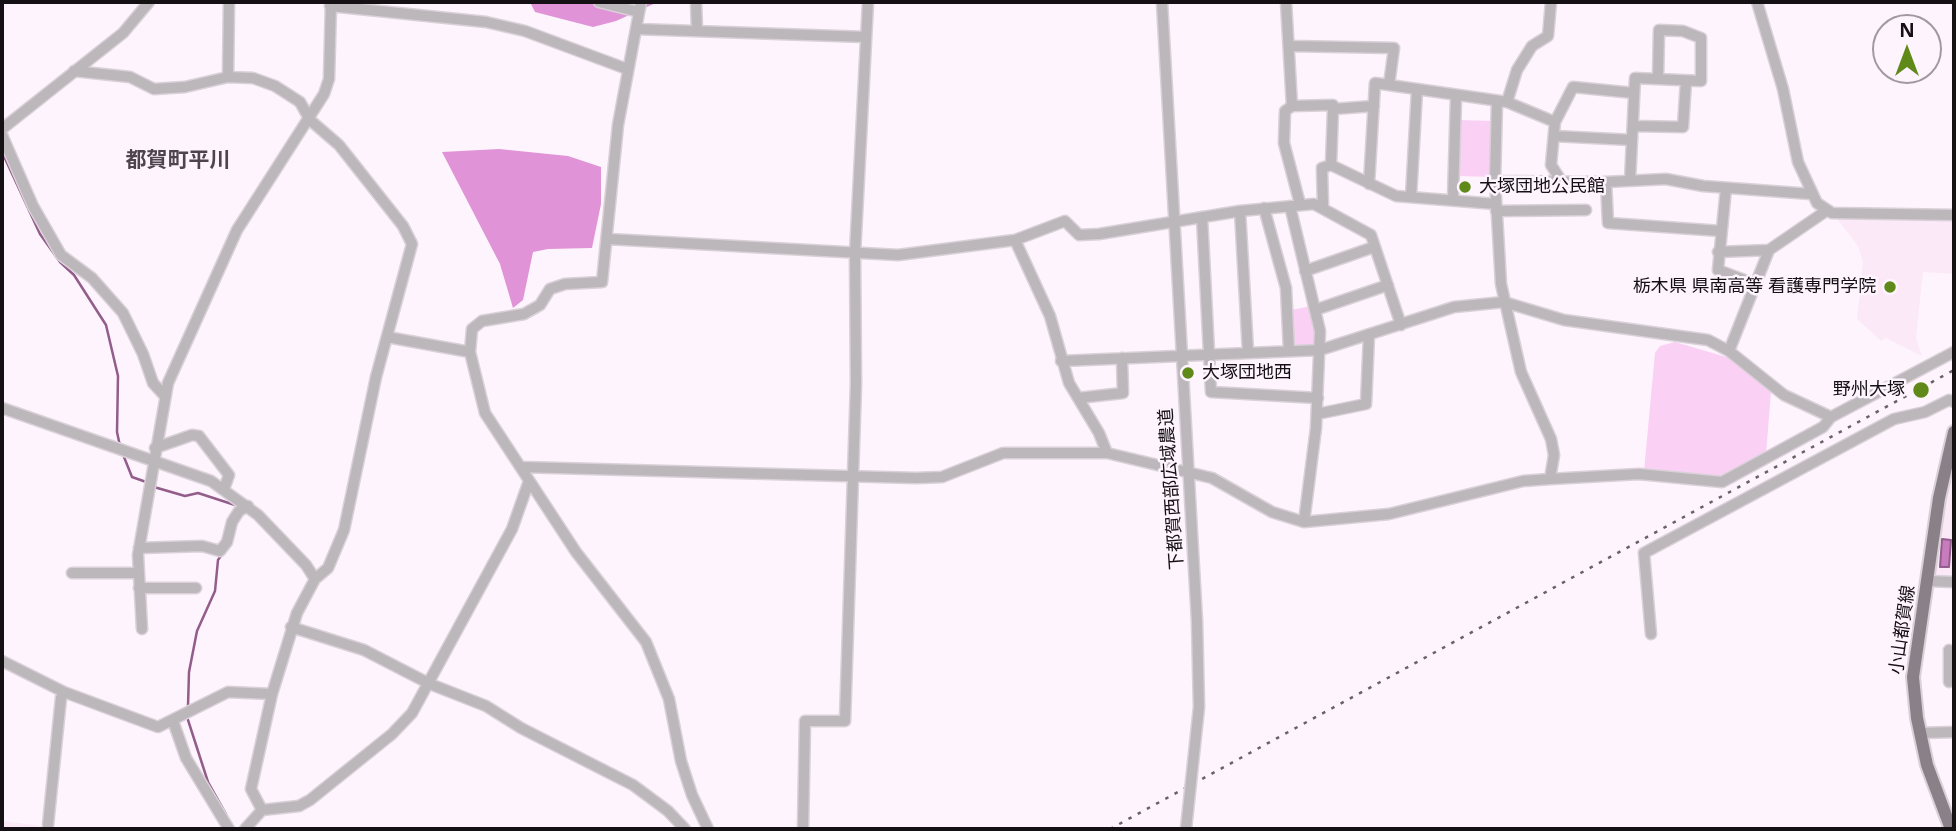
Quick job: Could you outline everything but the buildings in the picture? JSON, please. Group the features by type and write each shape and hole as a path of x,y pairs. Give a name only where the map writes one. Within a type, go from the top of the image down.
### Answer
{"main road":[{"name":"小山都賀線","path":"1951,829 1927,765 1913,677 1939,498 1954,432"}],"street":[{"path":"2,130 123,33 149,2"},
{"path":"228,77 229,2"},
{"path":"599,2 640,7 627,69 602,282 565,284 550,289 540,305 524,314 482,321 472,329 470,352 485,413 576,552 646,642 669,699 689,783 708,829"},
{"path":"696,2 697,30"},
{"path":"803,829 805,722 845,721 854,477 855,254 868,2"},
{"name":"下都賀西部広域農道","path":"1162,2 1197,621 1199,707 1186,829"},
{"path":"1286,2 1292,107"},
{"path":"1550,479 1554,455 1551,439 1521,372 1504,302 1495,181 1502,102 1532,46 1548,36 1551,2"},
{"path":"1756,2 1783,89 1798,162 1811,194 1826,211"},
{"path":"142,626 137,573 139,548 164,395 173,367 237,230 310,120 328,87 330,4 486,22 525,31 627,69"},
{"path":"636,29 866,37"},
{"path":"1630,181 1635,78 1701,81 1701,38 1683,31 1659,30 1658,79"},
{"path":"1290,46 1394,48 1389,85"},
{"path":"74,71 130,77 154,89 185,87 228,77 253,78 275,86 300,102 310,120 339,145 403,226 412,244 387,337 344,530 328,568 315,579 292,627 272,694 251,789 262,810"},
{"path":"1633,125 1683,127 1686,80"},
{"path":"1369,184 1375,83 1502,102 1555,122"},
{"path":"1562,182 1550,165 1555,122 1573,87 1634,93"},
{"path":"1411,197 1417,90"},
{"path":"1453,200 1456,97"},
{"path":"1304,522 1317,414 1320,350 1284,143 1285,111 1292,107 1333,106 1331,165"},
{"path":"1333,109 1374,106"},
{"path":"2,135 33,206 61,256 92,278 123,313 143,354 153,383 164,395"},
{"path":"1554,136 1632,140"},
{"path":"1323,206 1322,168 1331,165 1396,196 1453,200 1496,207 1586,210"},
{"path":"1495,181 1606,183 1666,179 1726,188 1811,194"},
{"path":"1606,183 1608,223 1721,231"},
{"path":"1726,188 1718,270 1755,284"},
{"path":"608,239 898,255 1015,240 1065,221 1079,235 1099,234 1240,211 1295,205 1323,206 1371,235 1401,324"},
{"path":"1264,208 1286,288 1289,351"},
{"path":"1240,211 1248,352"},
{"path":"1718,252 1769,250 1826,211 1954,215"},
{"path":"1202,217 1211,392 1318,398"},
{"path":"1015,240 1050,316 1069,383 1107,453"},
{"path":"1305,271 1374,247"},
{"path":"1729,351 1769,250"},
{"path":"1315,310 1388,285"},
{"path":"1061,361 1320,350 1454,307 1504,302 1564,320 1708,340 1729,351 1784,395 1831,417"},
{"path":"1317,414 1366,404 1369,334"},
{"path":"387,337 470,352"},
{"path":"521,467 942,478 992,457 1015,452 1089,455 1107,453 1212,478 1272,512 1304,522 1389,514 1523,481 1639,474 1722,481 1823,427 1831,417 1954,352"},
{"path":"1079,398 1123,394 1122,358"},
{"path":"1651,634 1644,553 1894,419 1954,401"},
{"path":"3,410 153,459 224,489 248,506 283,538 315,579"},
{"path":"155,448 191,435 199,436 229,475 224,489"},
{"path":"245,829 262,810 299,806 326,788 392,734 412,713 512,529 529,481"},
{"path":"139,548 202,546 219,551 227,542 232,522 239,512 248,506"},
{"path":"72,573 137,573"},
{"path":"1927,582 1954,582"},
{"path":"139,588 196,588"},
{"path":"292,627 364,650 430,684 486,706 521,728 624,780 668,811 685,829"},
{"path":"1949,650 1949,682"},
{"path":"2,661 64,692 158,727 228,692 272,694"},
{"path":"48,825 61,698 64,692"},
{"path":"173,721 187,758 229,829"},
{"path":"1920,733 1954,732"}],"shaded area":[{"path":"530,2 658,2 616,21 593,27 535,12"},
{"path":"1460,120 1493,121 1491,177 1458,176"},
{"path":"499,149 568,156 601,167 601,204 592,248 533,252 523,300 513,308 500,264 442,152"},
{"name":"栃木県 県南高等 看護専門学院","path":"1835,216 1954,220 1954,274 1923,272 1916,338 1922,356 1886,338 1881,341 1857,319 1863,262 1858,246"},
{"path":"1311,306 1316,344 1313,347 1297,347 1293,343 1291,310"},
{"path":"1675,342 1733,359 1771,392 1766,454 1720,477 1705,479 1644,471 1655,353 1660,346"},
{"path":"1954,449 1954,579 1933,579 1944,494"},
{"path":"1942,539 1951,540 1949,567 1940,567"},
{"path":"2,821 51,827 2,829"}],"waterway":[{"path":"2,152 40,234 60,262 74,275 106,325 118,376 117,432 120,446"},
{"path":"122,452 132,477 149,483"},
{"path":"154,487 185,496 198,493 238,506"},
{"path":"231,542 237,522"},
{"path":"188,706 189,672 197,631 215,591 218,560 223,553"},
{"path":"188,720 208,782 226,814"}],"railway":[{"path":"1110,829 1954,370"}],"place":[{"name":"大塚団地公民館","path":"1465,187"},
{"name":"栃木県 県南高等 看護専門学院","path":"1890,287"},
{"name":"大塚団地西","path":"1188,373"},
{"name":"野州大塚","path":"1921,390"}],"district":[{"name":"都賀町平川","path":"178,161"}]}
